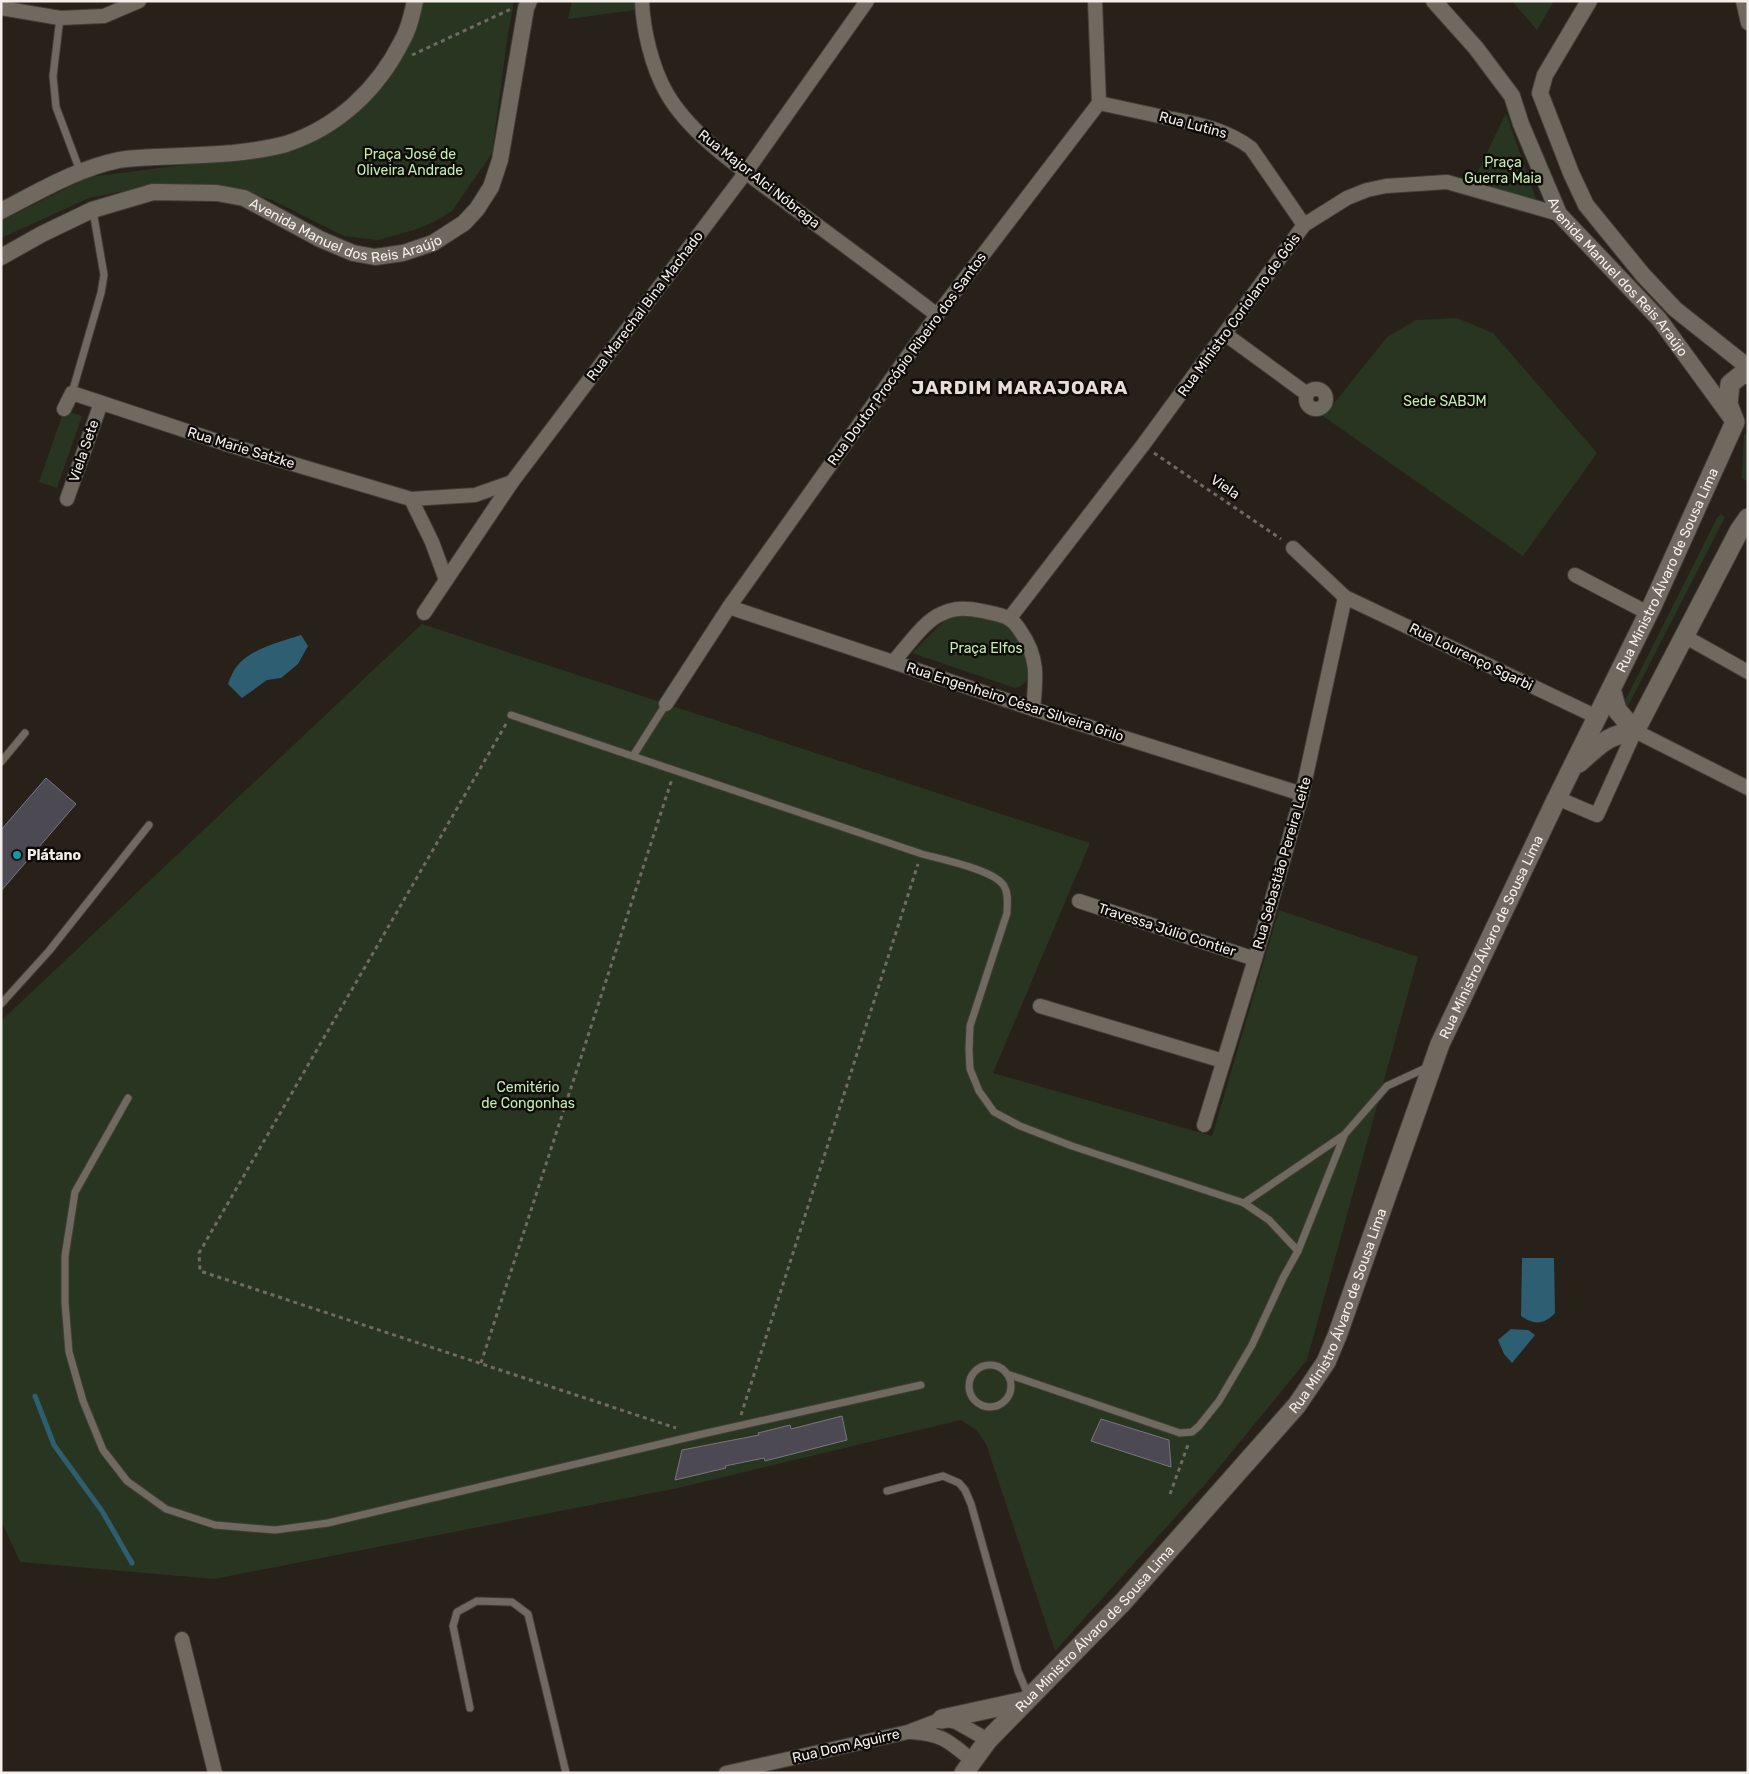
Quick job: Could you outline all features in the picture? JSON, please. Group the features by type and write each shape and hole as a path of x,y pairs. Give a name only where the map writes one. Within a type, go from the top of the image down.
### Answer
{"main road":[{"path":"1735,422 1728,404 1730,384 1741,375 1748,374"},
{"name":"Rua Ministro Álvaro de Sousa Lima","path":"969,1767 988,1740 1122,1602 1297,1405 1326,1362 1444,1036 1557,798 1648,613 1735,422"},
{"path":"1611,689 1617,710 1635,731 1684,636 1745,528"},
{"name":"Rua Ministro Álvaro de Sousa Lima","path":"1571,771 1610,737 1619,733 1635,731"},
{"path":"942,1719 1027,1699"}],"street":[{"path":"1,8 60,18 104,16 139,1"},
{"path":"1,211 80,171 121,160 234,153 286,144 327,126 357,104 381,76 402,41 415,1"},
{"name":"Rua Major Alci Nóbrega","path":"642,1 642,11 652,62 666,92 691,124 711,144 746,172 937,314"},
{"name":"Rua Marechal Bina Machado","path":"424,613 512,482 746,172 867,1"},
{"path":"1095,1 1099,103"},
{"name":"Avenida Manuel dos Reis Araújo","path":"1434,1 1476,48 1512,96 1521,124 1559,214 1660,319 1735,422"},
{"name":"Avenida Manuel dos Reis Araújo","path":"1589,1 1545,75 1540,93 1546,114 1586,205 1643,275 1675,309 1748,367"},
{"path":"1743,1 1748,23"},
{"name":"Avenida Manuel dos Reis Araújo","path":"1,258 42,234 92,210 153,192 217,193 244,198 320,239 353,253 375,257 403,253 433,243 464,223 478,209 491,187 500,160 526,8 524,3"},
{"name":"Rua Lutins","path":"1099,103 1198,124 1223,131 1240,140 1251,148 1304,225"},
{"name":"Rua Doutor Procópio Ribeiro dos Santos","path":"666,704 729,607 937,314 1099,103"},
{"name":"Rua Ministro Coriolano de Góis","path":"1009,618 1143,445 1304,225 1347,198 1367,190 1386,186 1447,182 1559,214"},
{"path":"1559,214 1586,205"},
{"path":"1225,334 1307,394 1306,404 1311,408 1320,408 1328,405"},
{"path":"64,409 72,393"},
{"name":"Rua Marie Satzke","path":"72,393 229,445 411,499 475,496 512,482"},
{"name":"Viela Sete","path":"67,499 101,403"},
{"path":"411,499 432,542 446,580"},
{"name":"Rua Lourenço Sgarbi","path":"1293,548 1345,597 1597,717"},
{"path":"1575,575 1648,613"},
{"name":"Rua Sebastião Pereira Leite","path":"1204,1124 1255,959 1302,794 1345,597"},
{"name":"Rua Engenheiro César Silveira Grilo","path":"729,607 1033,709 1302,794"},
{"path":"893,662 927,625 940,614 953,609 969,608 1009,618 1029,643 1035,662 1036,679 1033,709"},
{"path":"1684,636 1748,672"},
{"path":"1557,798 1597,815 1635,731 1748,788"},
{"name":"Travessa Júlio Contier","path":"1079,901 1255,959"},
{"path":"1040,1006 1223,1061"},
{"path":"182,1639 215,1773"},
{"path":"942,1719 956,1722 988,1740"},
{"name":"Rua Dom Aguirre","path":"726,1773 908,1732 942,1719"},
{"name":"Rua Dom Aguirre","path":"908,1732 930,1733 940,1736 969,1767"}],"lane":[{"path":"60,18 53,76 56,107 80,171"},
{"path":"72,393 101,293 104,275 92,210"},
{"path":"633,756 666,704"},
{"path":"512,715 922,854 989,874 1000,880 1005,888 1007,898 1006,913 970,1026 969,1050 970,1069 979,1090 994,1112 1020,1126 1072,1146 1244,1203 1269,1220 1298,1251"},
{"path":"1,762 24,733"},
{"path":"1,1004 49,951 149,826"},
{"path":"1244,1203 1344,1135 1388,1086 1433,1064"},
{"path":"128,1098 75,1192 65,1256 65,1303 69,1352 83,1401 103,1450 127,1481 166,1508 215,1525 275,1530 328,1523 698,1435 921,1385"},
{"path":"1007,1374 1011,1387 1006,1400 994,1407 980,1405 975,1401 969,1389 969,1382 981,1367 995,1366 1007,1374 1180,1433 1192,1432 1219,1400 1247,1353 1298,1251 1344,1135"},
{"path":"887,1491 943,1476 959,1483 964,1490 971,1504 1027,1699"},
{"path":"470,1708 453,1626 457,1612 478,1601 512,1602 528,1614 566,1773"}],"path":[{"path":"386,68 524,3"},
{"name":"Viela","path":"1143,445 1293,548"},
{"path":"512,715 199,1253 200,1271 698,1435"},
{"path":"481,1363 675,770"},
{"path":"737,1426 922,854"},
{"path":"1170,1494 1192,1432"}],"green space":[{"name":"Praça José de Oliveira Andrade","path":"423,1 514,1 492,153 452,211 432,223 378,240 344,236 272,200 219,185 154,185 89,198 1,238 1,221 89,177 262,155 312,140 337,129 358,112 387,78"},
{"path":"572,1 634,1 635,10 568,19"},
{"path":"1512,1 1554,1 1537,30"},
{"name":"Praça Guerra Maia","path":"1506,113 1537,202 1472,184"},
{"name":"Sede SABJM","path":"1457,318 1493,333 1597,453 1523,556 1320,414 1331,407 1387,337 1416,320"},
{"path":"64,410 82,416 57,488 39,482"},
{"path":"1744,434 1748,436 1748,480 1746,481 1742,478"},
{"path":"1721,514 1725,517 1627,708 1621,709 1717,518"},
{"name":"Praça Elfos","path":"969,612 997,621 1017,634 1025,647 1030,663 1029,677 1025,683 1015,688 912,653 949,616"},
{"name":"Cemitério de Congonhas","path":"422,624 1090,843 993,1073 1212,1136 1279,910 1418,957 1307,1360 1207,1482 1055,1651 986,1444 976,1430 961,1420 678,1488 214,1579 20,1562 1,1520 1,1021"}],"water":[{"path":"301,635 308,646 298,664 281,678 267,680 242,698 228,684 237,666 250,655 267,646"},
{"path":"1522,1258 1554,1258 1555,1313 1543,1322 1530,1321 1521,1316"},
{"path":"1511,1329 1528,1330 1535,1335 1512,1363 1504,1354 1498,1340"}],"building":[{"name":"Plátano","path":"46,778 76,804 1,891 1,830"},
{"path":"842,1416 847,1440 765,1461 764,1458 725,1466 726,1468 675,1480 682,1450 759,1435 758,1433 790,1425 791,1429"},
{"path":"1101,1419 1169,1440 1171,1467 1091,1441"}],"waterway":[{"path":"35,1396 54,1445 102,1511 132,1563"}],"place":[{"name":"Plátano","path":"17,855"}],"district":[{"name":"JARDIM MARAJOARA","path":"1020,387"}]}
